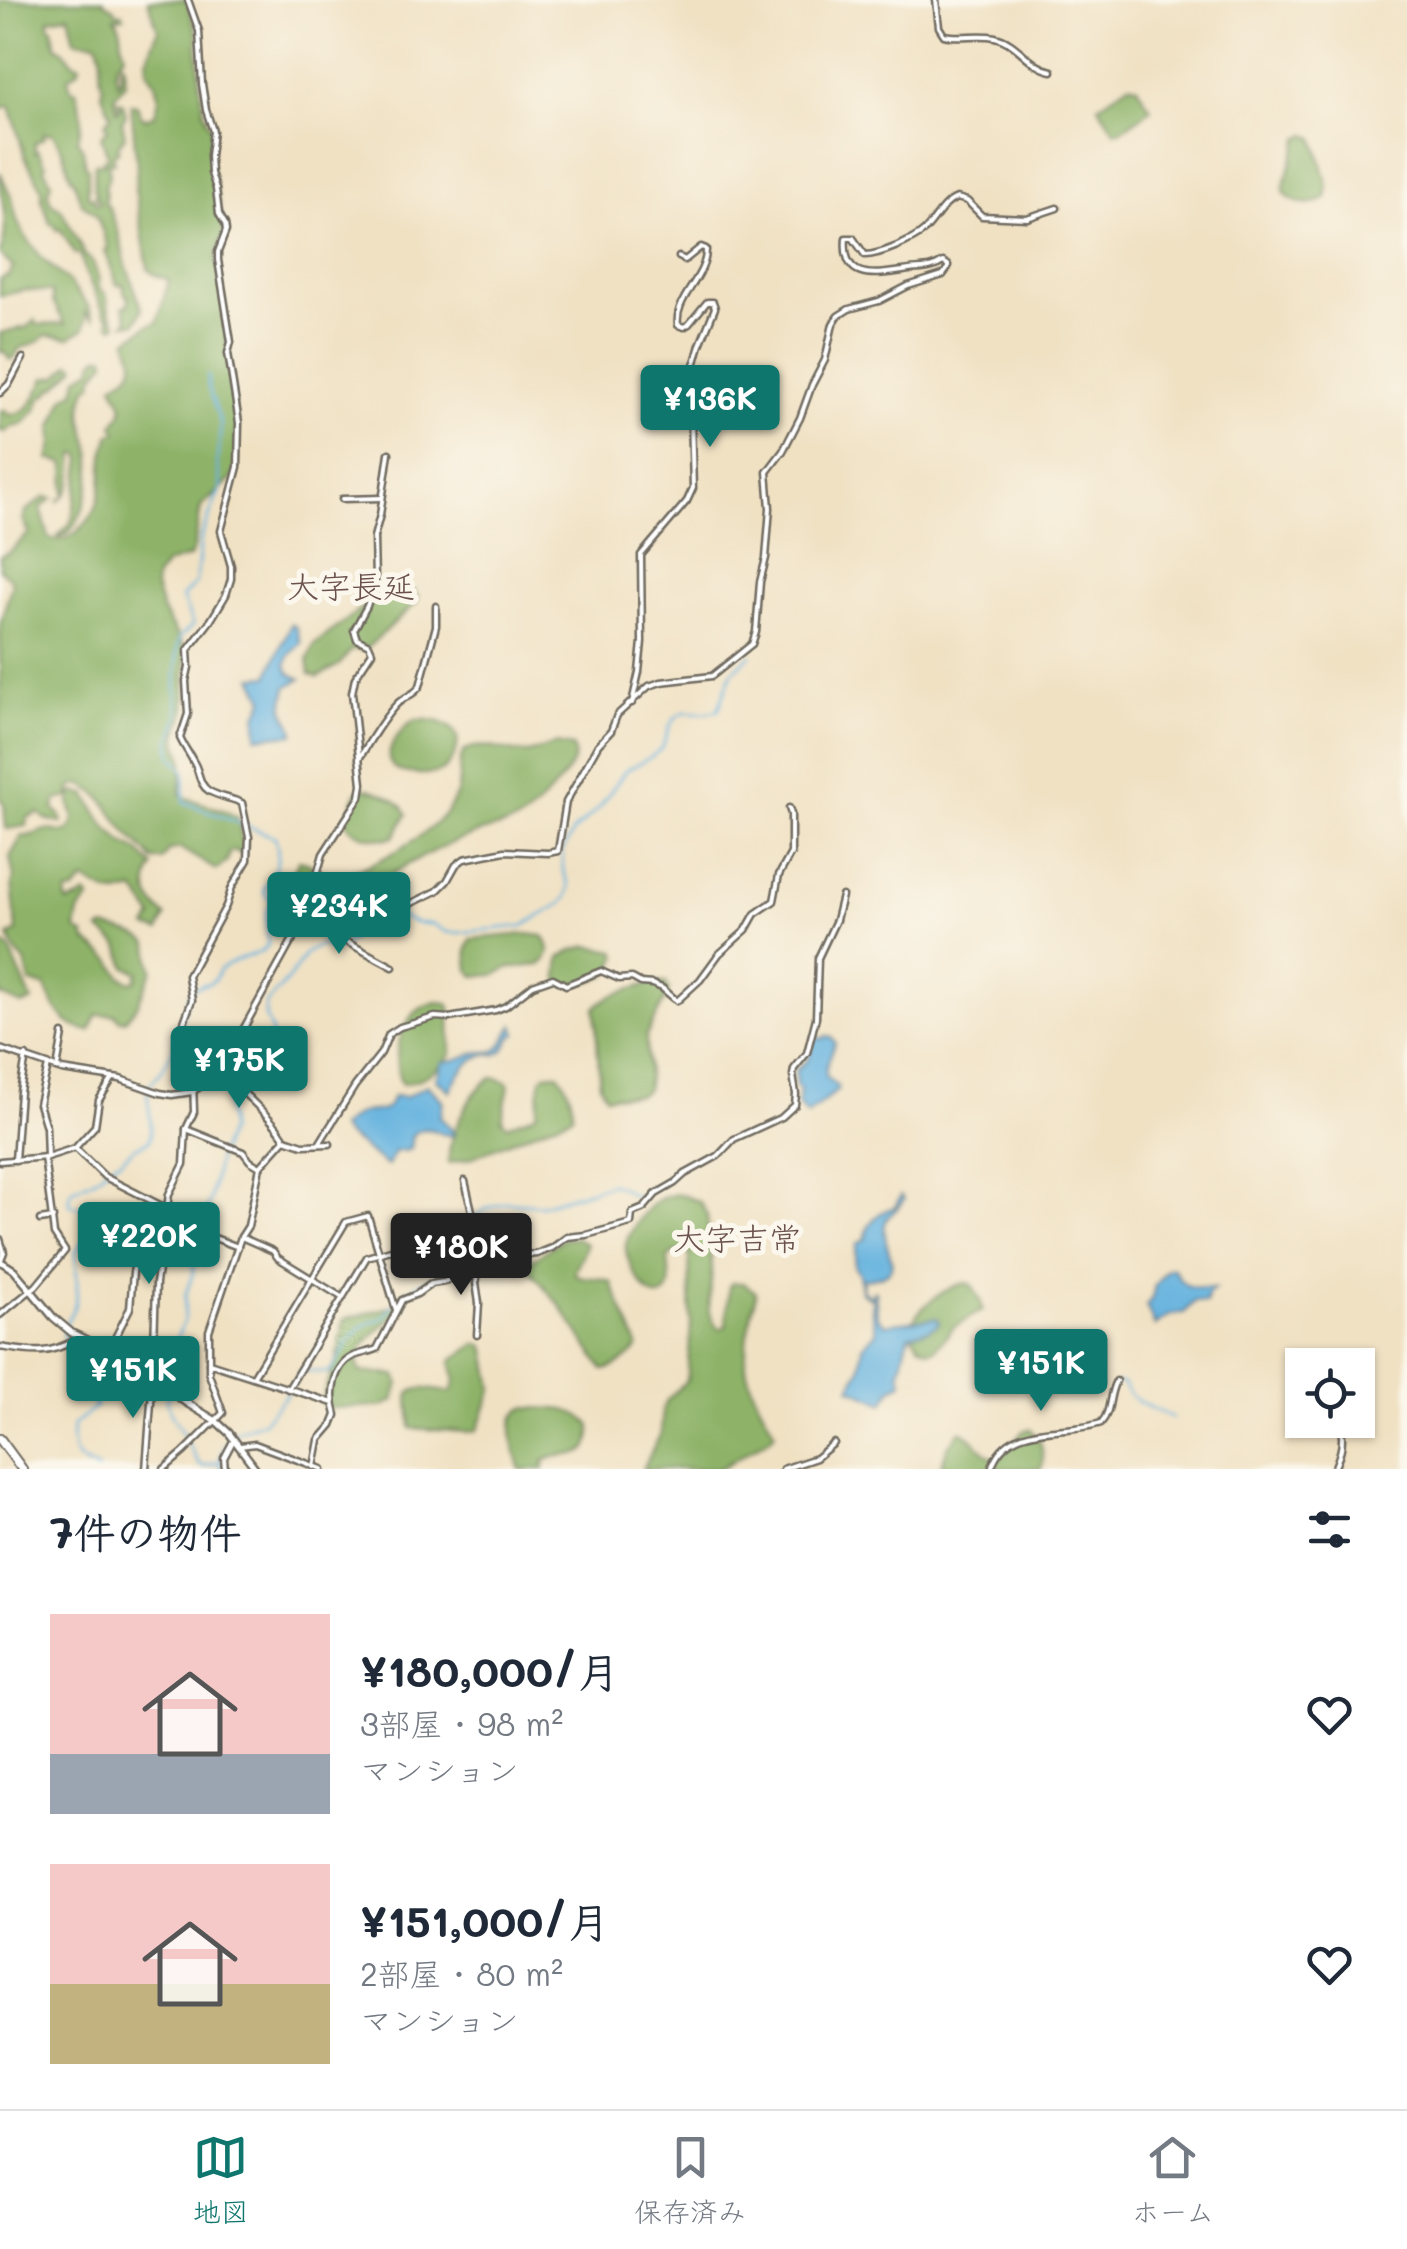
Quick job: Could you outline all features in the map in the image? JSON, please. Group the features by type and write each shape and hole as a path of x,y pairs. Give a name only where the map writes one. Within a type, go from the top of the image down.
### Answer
{"main road":[{"path":"0,1439 22,1469"}],"street":[{"path":"146,1469 156,1283 170,1194 184,1164 186,1129 194,1112 192,1047 183,1031 192,1000 188,976 246,867 250,848 242,804 204,787 180,738 188,714 188,650 212,620 231,579 221,532 238,466 239,432 218,260 226,232 211,172 213,131 202,84 199,32 188,0"},
{"path":"936,0 939,28 944,35 994,37 1012,45 1038,67 1052,70"},
{"path":"329,932 353,927 372,911 410,904 437,892 464,859 505,851 548,854 558,850 571,790 611,731 617,715 654,683 712,676 752,644 766,558 768,472 800,418 825,360 835,320 849,309 943,275 948,268 943,262 933,269 860,272 846,258 846,238 854,238 865,256 876,255 921,234 947,203 957,198 967,201 982,216 1027,218 1057,208"},
{"path":"632,703 642,642 641,555 687,501 693,488 690,380 715,308 713,302 707,302 686,326 678,325 678,312 700,276 706,249 701,247 685,260 679,257"},
{"path":"0,392 23,358"},
{"path":"360,760 352,693 372,652 369,644 357,639 354,630 375,581 374,537 390,453"},
{"path":"342,499 382,498"},
{"path":"0,1049 48,1066 112,1078 172,1096 192,1092 218,1074 304,919 323,854 360,797 360,760 394,707 417,692 436,626 436,606"},
{"path":"320,1144 389,1034 400,1027 435,1017 496,1010 542,981 552,978 566,985 600,970 619,979 632,978 640,984 662,988 677,1001 746,930 755,914 774,901 779,875 791,853 789,808"},
{"path":"314,1467 320,1440 336,1415 333,1404 338,1373 345,1361 356,1354 378,1350 402,1300 491,1259 537,1254 572,1236 631,1223 632,1213 644,1208 665,1187 711,1162 734,1139 782,1117 795,1105 793,1075 807,1053 816,1018 818,958 836,920 842,896"},
{"path":"304,919 392,967"},
{"path":"57,1068 64,1034"},
{"path":"15,1160 26,1056"},
{"path":"0,1316 31,1290 65,1250 54,1234 46,1184 46,1128 39,1104 48,1066"},
{"path":"218,1074 225,1082 238,1085 262,1108 284,1139"},
{"path":"0,1161 46,1157 75,1148 95,1126 99,1100 112,1078"},
{"path":"186,1129 243,1152 260,1167"},
{"path":"284,1139 303,1145 330,1144"},
{"path":"164,1469 223,1413 208,1363 209,1331 248,1226 260,1167 284,1139"},
{"path":"75,1148 105,1177 168,1209 186,1227 238,1247"},
{"path":"464,1181 480,1241 474,1260 478,1265 480,1303 477,1335"},
{"path":"108,1350 130,1308 138,1251 153,1224 168,1209"},
{"path":"252,1377 346,1222 368,1216 396,1310"},
{"path":"40,1220 53,1218"},
{"path":"288,1389 368,1257 476,1226"},
{"path":"241,1237 273,1251 278,1258 343,1298"},
{"path":"0,1239 4,1252 0,1262 14,1270 53,1317 72,1333 126,1357 216,1421 256,1469"},
{"path":"0,1348 42,1352 75,1340"},
{"path":"208,1363 333,1404"},
{"path":"991,1469 1000,1449 1008,1442 1038,1432 1101,1423 1109,1410 1109,1394 1116,1381"},
{"path":"225,1469 224,1458 232,1437"},
{"path":"1334,1469 1342,1451 1342,1438"},
{"path":"783,1469 816,1458 834,1442"},
{"path":"240,1446 255,1444 322,1469"}],"green space":[{"path":"0,0 104,0 116,13 122,13 124,17 115,18 125,53 115,71 118,83 124,63 125,83 115,96 117,111 119,101 126,115 122,121 125,136 113,156 114,163 108,162 110,174 105,187 106,205 142,309 136,323 124,324 128,319 123,307 128,305 129,297 124,293 124,285 117,285 97,217 80,200 53,134 44,133 44,138 35,143 35,153 38,151 46,165 51,203 61,209 85,255 93,262 99,289 106,294 117,324 114,327 86,274 80,254 75,254 61,230 50,223 42,189 25,157 10,106 0,108","holes":["69,15 75,40 96,42 99,48 102,94 111,115 101,137 108,156 104,163 95,163 98,204 88,197 88,168 77,140 81,110 68,78 80,65 56,46 49,19"]},
{"path":"148,0 186,0 197,33 204,111 212,130 209,152 224,232 216,258 237,424 236,466 233,478 201,507 190,557 166,564 156,577 155,587 162,610 186,650 185,712 177,734 183,762 181,794 238,818 241,854 233,850 227,862 216,870 180,848 170,850 162,860 153,860 104,801 81,784 72,787 69,797 56,800 54,809 62,823 39,813 27,818 26,826 6,829 0,799 0,625 12,583 0,570 0,556 10,552 29,533 23,519 26,511 45,497 52,498 41,508 49,538 67,538 89,520 100,496 106,448 110,435 117,432 113,425 122,409 113,385 132,368 127,340 157,322 169,280 148,269 135,189 137,167 131,104 137,105 146,118 155,114 159,99 147,70 158,30"},
{"path":"1129,84 1137,86 1151,109 1115,131 1098,106"},
{"path":"1300,138 1315,138 1328,186 1326,198 1310,203 1292,200 1284,192"},
{"path":"0,172 25,236 69,282 89,307 94,321 84,310 84,329 69,338 46,335 19,349 10,360 5,352 0,352 0,333 27,327 35,320 39,325 65,324 52,292 25,290 0,296 0,279 9,275 13,267 0,252 5,223"},
{"path":"99,356 105,356 106,362 94,376 83,400 91,459 88,492 74,526 59,537 72,518 80,454 75,454 72,481 65,495 64,463 49,459 52,427 62,402 75,392 78,377 92,369"},
{"path":"71,363 75,368 41,398 37,409 22,425 0,431 1,410 9,415 23,410 45,378 58,376"},
{"path":"387,589 413,590 418,598 368,647 352,649 340,664 318,677 310,674 308,660 314,645"},
{"path":"416,720 441,722 456,735 457,749 441,771 407,773 390,762 392,746"},
{"path":"556,744 573,747 573,762 550,793 522,819 425,855 326,919 308,920 301,915 292,887 299,860 332,875 373,863 419,836 445,813 457,793 461,757 466,750 479,746 527,753"},
{"path":"364,788 389,797 404,809 407,814 394,837 367,837 346,822 357,792"},
{"path":"74,792 86,794 106,827 153,866 149,893 166,916 159,931 147,927 153,917 135,890 109,893 84,880 74,891 67,892 68,903 85,894 90,898 79,912 76,930 111,960 121,976 131,982 138,972 126,967 119,946 100,930 104,927 136,935 150,948 153,969 137,1006 125,1020 114,1014 97,1015 90,1031 67,1021 45,986 30,983 25,962 9,936 17,931 10,857 22,836 44,830 69,831 74,821 70,804"},
{"path":"543,936 548,944 548,955 540,965 508,968 494,975 475,976 469,970 467,949 471,939"},
{"path":"0,943 9,948 32,1001 22,1005 0,995"},
{"path":"588,946 616,951 618,956 611,970 594,980 562,984 558,977 560,958"},
{"path":"651,983 666,983 669,991 646,1036 646,1090 639,1095 606,1096 600,1085 595,1008 614,995"},
{"path":"437,1002 450,1007 451,1055 429,1074 402,1084 397,1061 401,1035 414,1013"},
{"path":"558,1073 567,1088 572,1116 468,1159 449,1163 462,1114 485,1083 494,1077 509,1085 502,1120 507,1125 537,1112 541,1079 545,1074"},
{"path":"680,1194 700,1202 707,1215 712,1266 709,1311 714,1323 720,1329 726,1326 732,1283 743,1283 756,1292 747,1338 747,1373 775,1432 719,1469 643,1469 661,1433 663,1408 687,1380 691,1324 689,1256 687,1251 681,1251 668,1258 668,1290 655,1296 640,1283 629,1262 626,1244 649,1207"},
{"path":"577,1238 586,1244 575,1274 611,1282 638,1346 618,1365 603,1370 559,1304 527,1267 527,1263 563,1239"},
{"path":"971,1284 983,1310 954,1327 935,1349 919,1345 908,1330 917,1314 940,1294"},
{"path":"395,1306 398,1313 363,1346 358,1363 360,1372 396,1375 399,1383 394,1401 383,1406 327,1408 322,1399 337,1359 344,1321"},
{"path":"477,1344 486,1350 493,1388 478,1429 467,1432 411,1428 410,1393 421,1389 452,1391 456,1380 453,1359"},
{"path":"526,1408 578,1414 591,1426 587,1448 544,1461 544,1469 520,1469 512,1425 518,1412"},
{"path":"1030,1429 1042,1448 1041,1469 941,1469 947,1448 960,1431 997,1460 1023,1431"}],"water":[{"path":"291,624 296,627 301,643 286,666 301,679 287,687 284,703 294,734 257,737 257,715 264,699 253,677 268,676"},
{"path":"514,1025 517,1034 503,1051 468,1064 450,1091 436,1079 442,1062 492,1052"},
{"path":"826,1036 835,1043 826,1077 838,1090 807,1115 798,1105 800,1089 796,1087 795,1071 808,1059 814,1037"},
{"path":"427,1085 443,1101 440,1117 454,1135 429,1129 419,1131 412,1135 410,1149 395,1151 387,1166 340,1128 361,1113 385,1109 393,1096 406,1097"},
{"path":"901,1196 902,1203 885,1225 891,1267 878,1277 863,1279 862,1290 872,1297 875,1291 877,1316 885,1324 936,1318 939,1321 928,1330 909,1335 900,1372 903,1383 892,1388 884,1403 850,1388 860,1369 863,1346 876,1332 873,1300 861,1292 854,1266 857,1244 866,1238 871,1222 895,1207"},
{"path":"1168,1269 1174,1269 1186,1285 1215,1289 1207,1295 1206,1303 1195,1301 1184,1313 1170,1315 1155,1326 1146,1306"}],"waterway":[{"path":"98,1469 78,1458 72,1442 73,1425 96,1407 78,1349 63,1335 76,1297 76,1251 85,1239 91,1214 85,1208 70,1205 70,1196 73,1189 149,1141 147,1087 173,1050 188,996 193,988 215,979 220,969 261,952 268,945 266,913 272,901 264,889 277,858 275,837 184,802 185,773 172,757 170,743 179,715 177,647 180,637 193,625 182,597 196,583 201,537 221,487 217,463 221,425 208,375"},
{"path":"219,1462 199,1464 170,1411 167,1399 174,1380 171,1353 184,1320 194,1245 229,1129 226,1096 270,1050 272,1034 266,1004 306,953 320,945 344,946 365,926 382,918 401,917 456,933 523,926 561,904 569,886 562,852 573,832 600,807 625,771 662,748 676,717 685,712 718,710 732,672 751,655"},
{"path":"476,1216 507,1202 541,1205 611,1184 642,1199"},
{"path":"221,1469 220,1456 229,1438 264,1421 301,1370 332,1370 360,1329 384,1317 408,1290 462,1265 474,1253"},
{"path":"1117,1383 1123,1384 1138,1402 1172,1418"}],"district":[{"name":"大字長延","path":"351,585"},
{"name":"大字吉常","path":"737,1237"}]}
